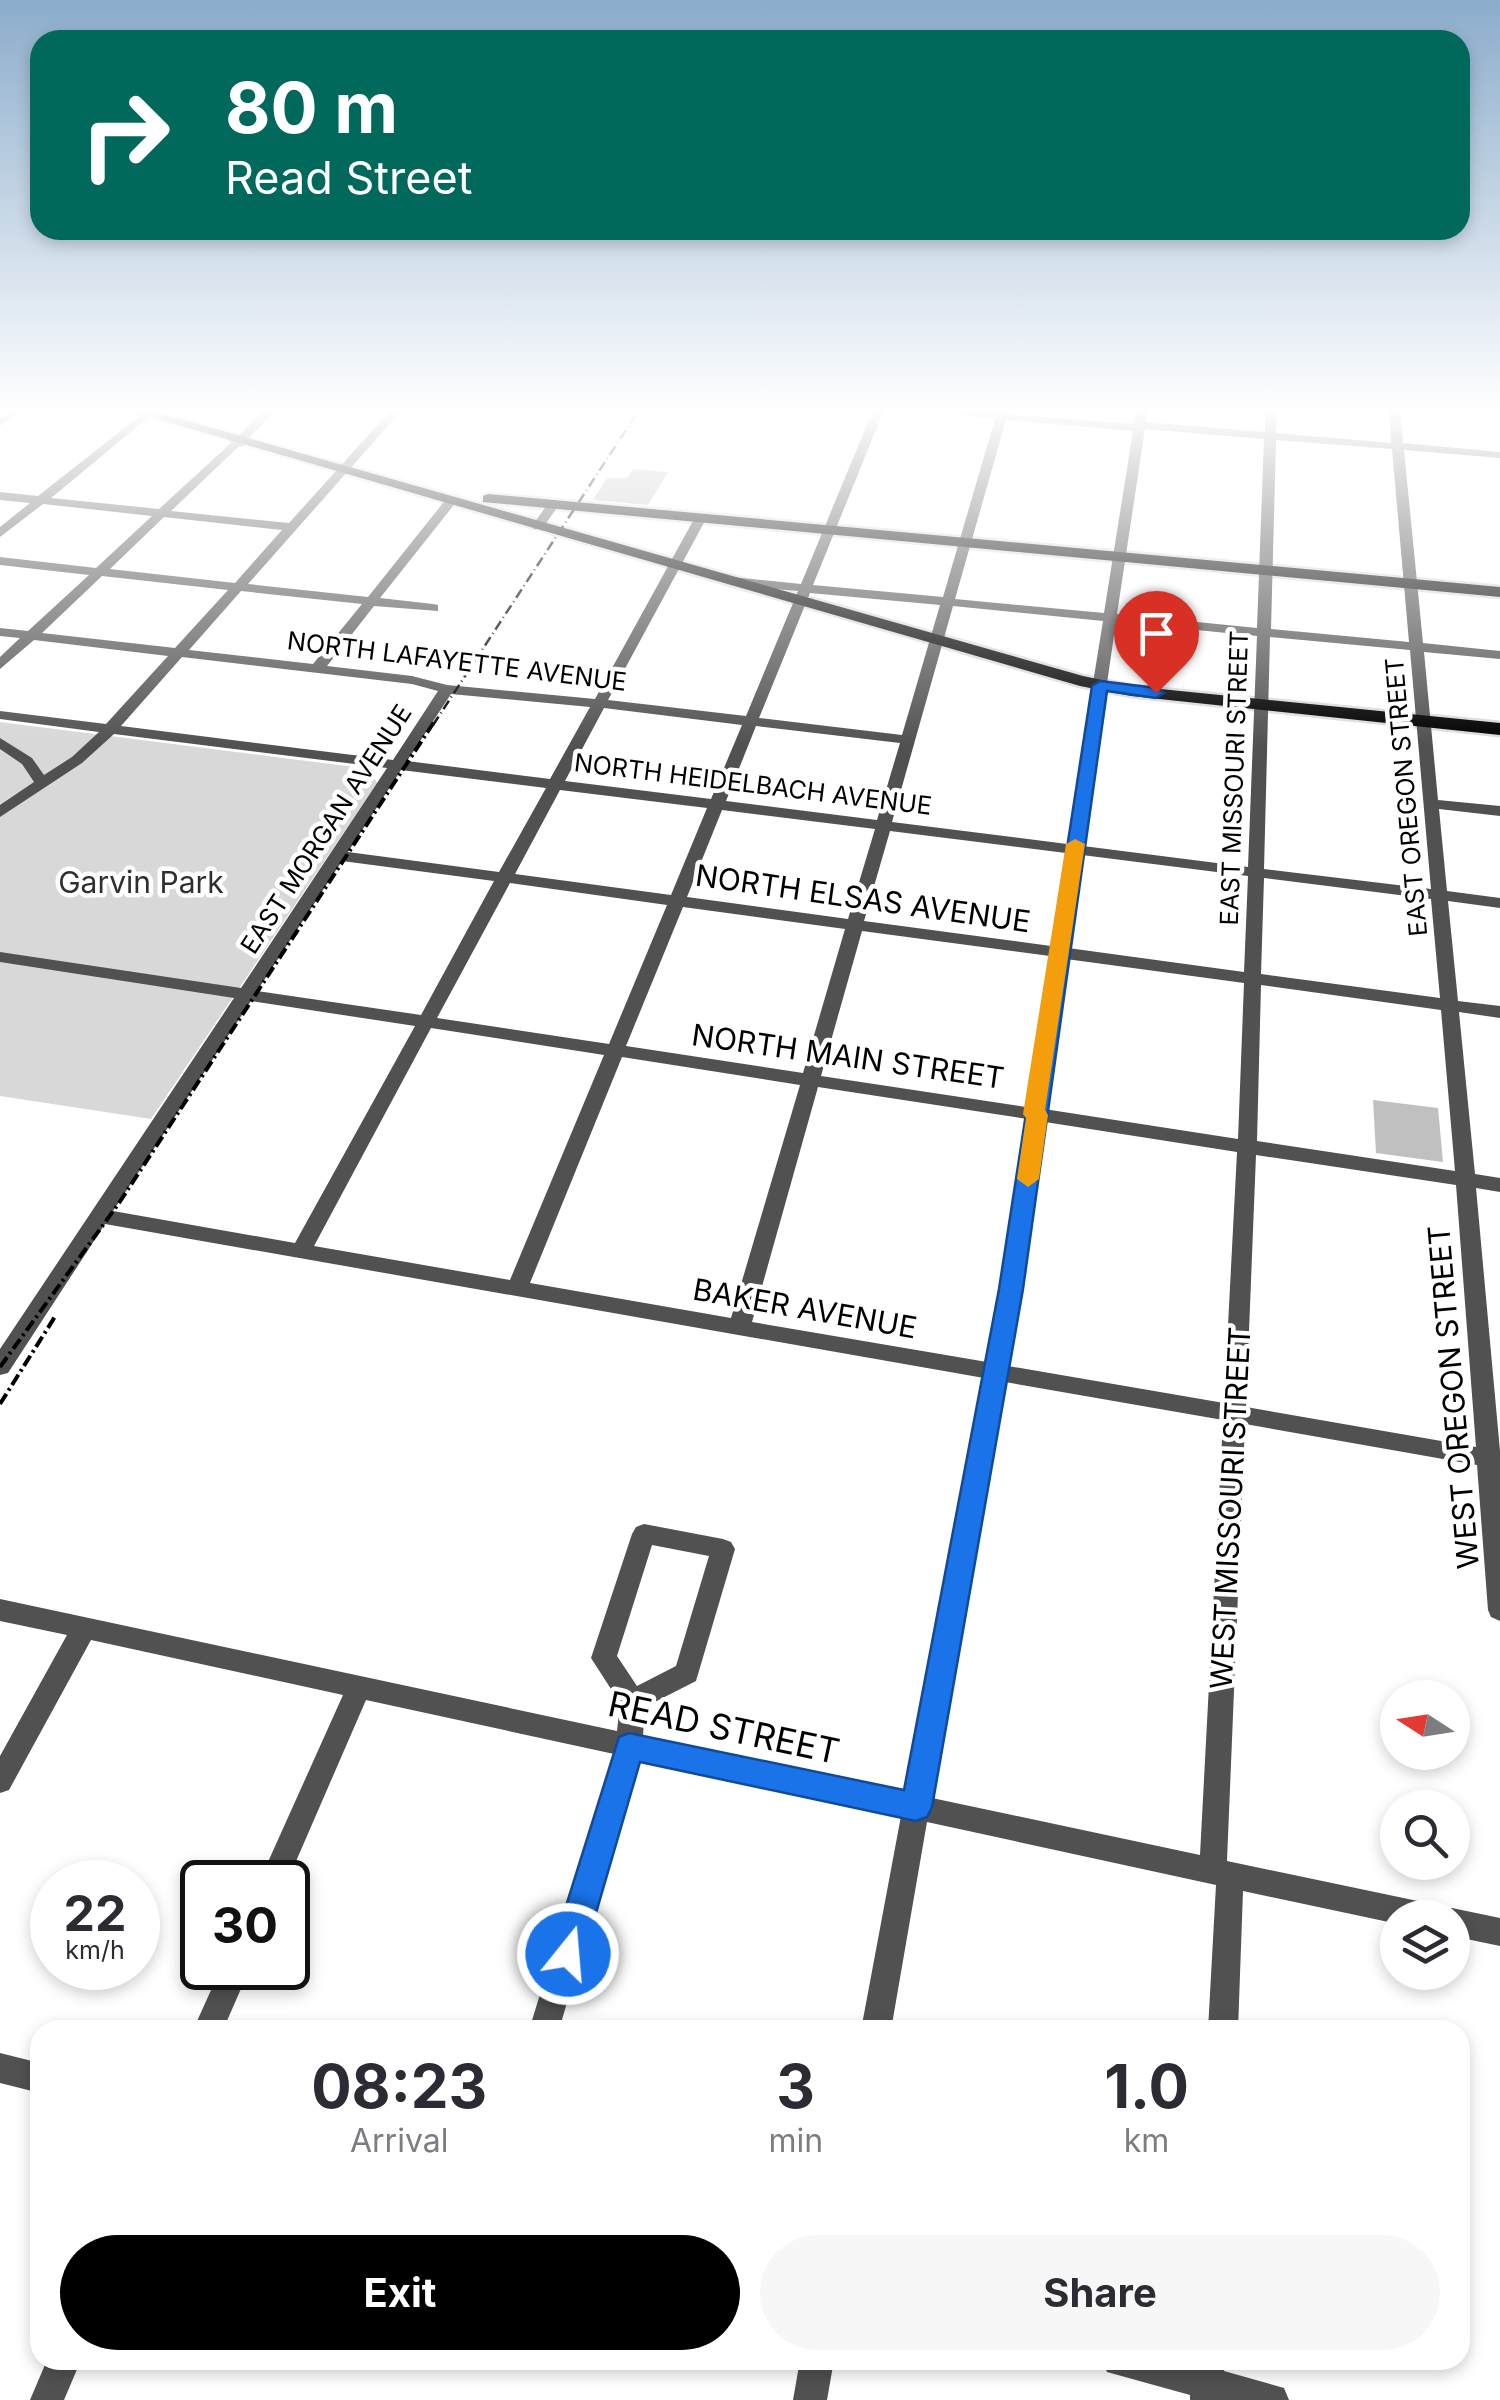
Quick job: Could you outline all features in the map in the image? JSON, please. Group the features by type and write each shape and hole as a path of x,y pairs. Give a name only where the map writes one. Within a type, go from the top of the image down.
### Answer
{"main road":[{"path":"524,522 731,581 803,595 937,641 1100,686 1500,728"},
{"path":"732,522 1500,592"}],"street":[{"path":"0,665 152,522"},
{"path":"246,522 292,527"},
{"path":"0,812 43,784 109,730 297,522"},
{"path":"317,669 434,522"},
{"path":"538,526 541,522"},
{"path":"301,1251 698,522"},
{"path":"517,1289 834,522"},
{"path":"738,1328 971,522"},
{"path":"878,2020 996,1372 1126,522"},
{"name":"EAST MISSOURI STREET","path":"1247,1146 1267,522"},
{"name":"EAST OREGON STREET","path":"1406,522 1466,1179"},
{"path":"0,561 433,608"},
{"path":"803,595 948,602 1500,655"},
{"name":"NORTH LAFAYETTE AVENUE","path":"0,632 425,682 447,689 908,740"},
{"name":"EAST MORGAN AVENUE","path":"0,1368 447,689"},
{"name":"NORTH HEIDELBACH AVENUE","path":"0,715 1500,903"},
{"path":"0,742 27,761 43,784"},
{"path":"1432,804 1500,811"},
{"name":"NORTH ELSAS AVENUE","path":"337,855 1500,1012"},
{"name":"NORTH MAIN STREET","path":"0,957 1500,1184"},
{"name":"WEST MISSOURI STREET","path":"1223,2020 1222,1872 1247,1146"},
{"name":"WEST OREGON STREET","path":"1466,1179 1494,1459 1500,1610"},
{"name":"BAKER AVENUE","path":"100,1216 1494,1459"},
{"path":"547,2020 629,1746 633,1701 604,1658 644,1534 723,1549 687,1673 633,1701"},
{"name":"READ STREET","path":"0,1610 1380,1907"},
{"path":"0,1781 84,1627"},
{"path":"283,1860 358,1687"},
{"path":"1470,1926 1500,1932"},
{"path":"213,2020 226,1990"},
{"path":"0,2068 30,2076"},
{"path":"47,2400 60,2370"},
{"path":"810,2400 815,2370"},
{"path":"1161,2370 1272,2400"}],"green space":[{"name":"Garvin Park","path":"0,722 370,769 377,783 151,1119 0,1096"}],"building":[{"path":"1373,1100 1438,1108 1443,1162 1376,1153"}],"railway":[{"path":"433,725 566,522"},
{"path":"0,1367 119,1203 434,722"},
{"path":"0,1404 56,1315"}],"slow traffic":[{"path":"1028,1179 1037,1115 1034,1114 1075,844"}],"route":[{"path":"568,1954 629,1746 916,1807 1011,1289 1100,686 1156,693"}]}
